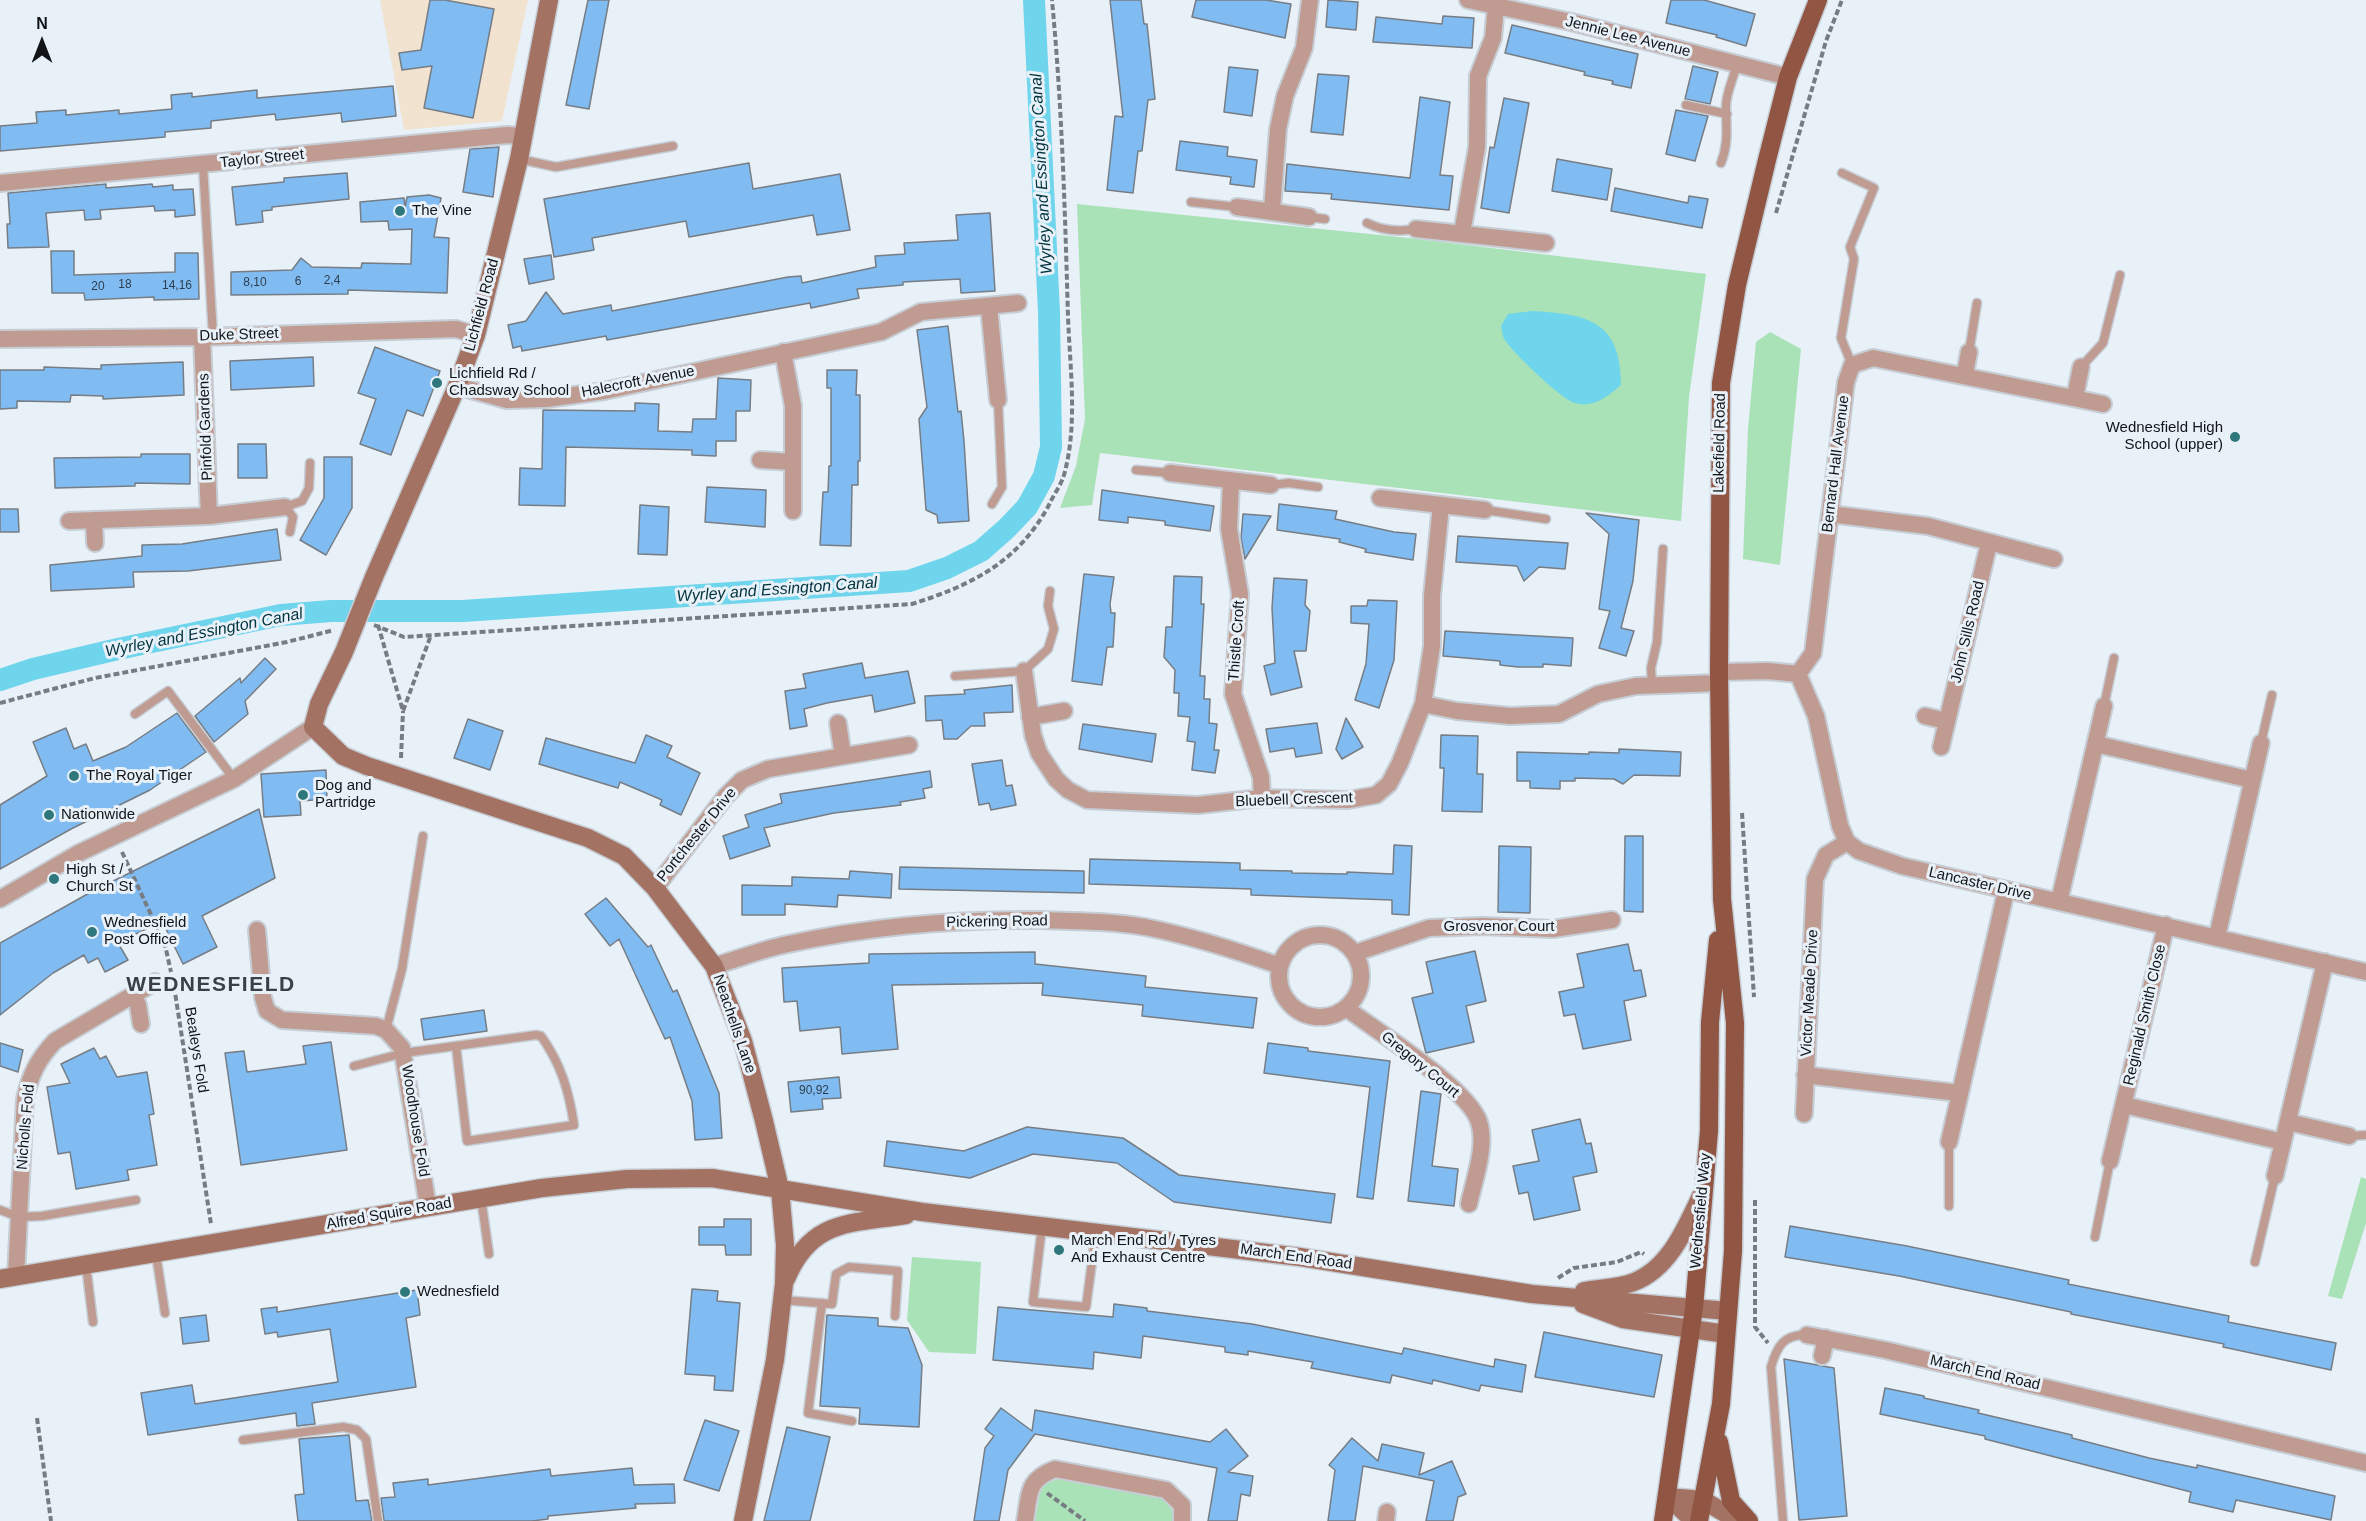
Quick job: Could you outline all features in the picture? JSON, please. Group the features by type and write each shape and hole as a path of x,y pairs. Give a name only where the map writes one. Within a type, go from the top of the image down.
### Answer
{"main road":[{"name":"Lakefield Road","path":"1722,899 1719,677 1721,382 1737,285 1788,77 1818,0"},
{"name":"Wednesfield Way","path":"1663,1521 1694,1308 1701,1196 1709,1131 1710,1022 1722,899"},
{"path":"1699,1521 1717,1432 1733,1251 1735,1023 1722,899"},
{"path":"1717,1432 1731,1500 1749,1521"}],"street":[{"name":"Lichfield Road","path":"313,727 319,704 344,652 457,386 476,335 519,159 549,0"},
{"path":"1272,210 1278,129 1285,96 1304,48 1310,0"},
{"name":"Jennie Lee Avenue","path":"1468,0 1788,77"},
{"path":"1462,233 1477,147 1478,76 1492,38 1496,5"},
{"name":"Taylor Street","path":"0,183 405,144 507,135 524,136"},
{"path":"1237,207 1317,218"},
{"path":"1416,229 1546,243"},
{"name":"Halecroft Avenue","path":"457,386 507,400 546,399 604,390 881,332 921,312 1018,303"},
{"path":"989,307 998,400"},
{"name":"Duke Street","path":"0,339 456,329 476,335"},
{"name":"Pinfold Gardens","path":"208,336 209,516"},
{"path":"783,352 793,405 793,511"},
{"path":"1965,375 1969,352"},
{"path":"1852,365 1874,358 2103,404"},
{"name":"Bernard Hall Avenue","path":"1798,674 1812,653 1846,382 1852,365"},
{"path":"2075,397 2081,367"},
{"path":"760,460 792,462"},
{"path":"1170,473 1271,485"},
{"name":"Thistle Croft","path":"1231,481 1229,529 1240,594 1233,694 1261,777 1262,798"},
{"path":"1380,498 1485,510"},
{"name":"Bluebell Crescent","path":"1024,670 1033,735 1044,763 1068,790 1087,800 1198,805 1262,798 1348,800 1376,795 1389,784 1400,763 1423,704 1432,646 1432,596 1441,505"},
{"path":"69,521 209,516 285,507"},
{"path":"1830,514 1928,526 2054,559"},
{"path":"94,520 95,543"},
{"name":"John Sills Road","path":"1941,747 1989,543"},
{"path":"1423,704 1457,711 1499,715 1559,714 1598,694 1636,686 1768,671 1798,674 1816,716 1840,826 1847,843"},
{"path":"2059,902 2104,706"},
{"path":"1030,717 1064,711"},
{"path":"1925,716 1947,721"},
{"path":"838,723 843,756"},
{"path":"0,899 114,835 234,779 313,727"},
{"name":"Neachells Lane","path":"313,727 343,756 400,778 588,838 624,856 655,888 714,966 743,1041 780,1189 785,1245 783,1292 775,1360 743,1521"},
{"path":"2217,937 2261,743"},
{"path":"2096,744 2252,780"},
{"name":"Portchester Drive","path":"655,888 725,797 742,780 768,769 909,745"},
{"name":"Lancaster Drive","path":"1847,843 1859,851 1902,866 2366,972"},
{"name":"Victor Meade Drive","path":"1847,843 1826,855 1815,879 1806,1076 1959,1093"},
{"path":"1949,1142 2006,891"},
{"name":"Pickering Road","path":"714,966 786,944 872,929 948,922 1014,920 1085,921 1143,927 1209,941 1280,966"},
{"name":"Grosvenor Court","path":"1355,953 1429,928 1482,926 1553,929 1612,920"},
{"name":"Reginald Smith Close","path":"2110,1161 2166,926"},
{"path":"257,930 267,1011 282,1020 364,1023 386,1030"},
{"path":"1312,935 1336,938 1355,953 1362,976 1354,999 1346,1008 1333,1015 1319,1017 1305,1014 1293,1007 1284,996 1280,983 1280,966 1291,947 1312,935"},
{"path":"2275,1176 2325,962"},
{"name":"Nicholls Fold","path":"8,1277 19,1217 25,1100 37,1062 55,1041 155,982"},
{"path":"134,996 141,1024"},
{"name":"Gregory Court","path":"1346,1008 1456,1090 1479,1121 1481,1145 1469,1204"},
{"name":"Woodhouse Fold","path":"386,1030 394,1037 404,1053 428,1207"},
{"path":"1804,1114 1806,1076"},
{"name":"Reginald Smith Close","path":"2124,1105 2283,1142"},
{"path":"2288,1122 2349,1136"},
{"name":"Alfred Squire Road","path":"8,1277 156,1254 481,1197 627,1179 712,1178 780,1189"},
{"name":"March End Road","path":"780,1189 922,1212 1300,1257 1532,1294 1728,1311"},
{"name":"March End Road","path":"1562,1295 1634,1282 1656,1269 1683,1232 1701,1196"},
{"name":"March End Road","path":"783,1292 792,1266 806,1244 829,1228 922,1212"},
{"path":"1562,1295 1623,1319 1726,1334"},
{"name":"March End Road","path":"1807,1335 2366,1463"},
{"path":"1822,1356 1826,1338"},
{"path":"1025,1521 1032,1482 1040,1475 1055,1469 1166,1490 1182,1505 1182,1521"},
{"path":"1668,1497 1703,1500 1738,1521"},
{"path":"1668,1497 1694,1521"}],"lane":[{"path":"1721,163 1726,150 1726,104 1737,64"},
{"path":"1686,105 1727,114"},
{"path":"519,159 556,167 673,146"},
{"path":"203,165 208,336"},
{"path":"1842,173 1874,188 1850,246 1854,259 1841,338 1852,365"},
{"path":"1191,202 1237,207"},
{"path":"1367,224 1379,229 1400,231 1416,229"},
{"path":"2081,367 2103,343 2120,275"},
{"path":"1969,352 1977,303"},
{"path":"992,504 1002,487 998,400"},
{"path":"290,532 293,517 285,507 302,501 309,488 310,463"},
{"path":"1136,470 1170,473"},
{"path":"1271,485 1289,483 1318,488"},
{"path":"1485,510 1546,519"},
{"path":"1652,685 1651,668 1657,642 1663,549"},
{"path":"955,676 1024,670 1048,649 1054,629 1048,606 1050,591"},
{"path":"2104,706 2114,658"},
{"path":"135,714 168,691 234,779"},
{"path":"2261,743 2272,695"},
{"path":"386,1030 402,969 423,836"},
{"path":"354,1066 404,1053 456,1046 541,1036 556,1056 568,1086 574,1125 467,1141 456,1046"},
{"path":"2349,1136 2366,1135"},
{"path":"1949,1142 1949,1206"},
{"path":"2095,1237 2110,1161"},
{"path":"2255,1262 2275,1176"},
{"path":"481,1197 489,1254"},
{"path":"0,1210 19,1217 136,1200"},
{"path":"1042,1225 1033,1302 1086,1307 1096,1232"},
{"path":"156,1254 165,1313"},
{"path":"86,1265 93,1322"},
{"path":"783,1292 832,1304 834,1280 841,1269 849,1267 898,1271 895,1316"},
{"path":"822,1303 808,1413 852,1421"},
{"name":"March End Road","path":"1783,1521 1771,1367 1776,1348 1783,1341 1794,1334 1807,1335"},
{"path":"243,1440 343,1427 357,1430 366,1439 378,1521"}],"path":[{"path":"368,626 377,624 404,637 912,604 953,591 985,575 1007,559 1039,524 1044,515 1063,477 1072,434 1065,219 1052,0"},
{"path":"377,624 403,711"},
{"path":"0,703 95,678 287,642 339,629"},
{"path":"400,778 403,711 431,635"},
{"name":"Bealeys Fold","path":"114,835 165,945 175,989 214,1244"},
{"path":"37,1418 51,1521"},
{"path":"1032,1482 1085,1521"}],"shaded area":[{"path":"380,0 528,0 502,121 404,130"}],"green space":[{"path":"1077,204 1409,238 1706,274 1689,397 1681,521 1100,453 1092,505 1060,508 1076,466 1085,419"},
{"path":"1770,332 1801,349 1780,565 1743,559 1748,429 1756,342"},
{"path":"2361,1177 2366,1179 2366,1223 2342,1299 2328,1296"},
{"path":"912,1257 981,1262 976,1354 929,1352 907,1320"},
{"path":"1057,1479 1166,1498 1174,1513 1172,1521 1035,1521 1041,1486"}],"water":[{"path":"1532,311 1570,315 1598,325 1608,334 1615,347 1621,385 1611,394 1594,403 1582,404 1569,400 1549,385 1517,354 1502,333 1501,326 1508,314"}],"building":[{"path":"430,0 445,0 494,9 473,118 424,108 432,66 402,70 399,53 421,50"},
{"path":"588,0 609,0 589,109 566,105"},
{"path":"1110,0 1141,0 1144,24 1147,24 1155,99 1148,100 1142,151 1138,151 1133,193 1107,190 1115,116 1123,117"},
{"path":"1196,0 1266,0 1291,4 1285,38 1192,17"},
{"path":"1328,0 1358,2 1356,30 1326,27"},
{"path":"1671,0 1704,0 1755,14 1746,46 1716,37 1717,35 1666,23"},
{"path":"1443,16 1474,18 1472,48 1373,42 1376,17 1442,24"},
{"path":"1512,25 1638,54 1631,88 1612,84 1613,81 1584,75 1585,72 1505,53"},
{"path":"1693,66 1718,72 1710,104 1685,99"},
{"path":"1229,67 1258,70 1252,116 1224,112"},
{"path":"1318,74 1349,76 1343,135 1311,132"},
{"path":"393,86 396,116 342,122 341,113 276,120 275,114 211,121 211,128 165,132 165,137 0,151 0,126 37,123 36,112 66,110 66,115 119,110 119,114 172,109 171,95 192,93 192,97 257,90 257,98"},
{"path":"1420,97 1450,102 1440,175 1453,176 1449,210 1331,199 1332,194 1285,191 1287,164 1410,178"},
{"path":"1504,98 1529,103 1509,213 1481,208 1490,147 1494,148"},
{"path":"1676,110 1708,116 1695,161 1666,154"},
{"path":"1180,141 1228,147 1227,156 1257,160 1254,187 1230,184 1231,177 1176,170"},
{"path":"499,147 493,197 463,192 470,149"},
{"path":"1557,159 1612,169 1607,200 1552,191"},
{"path":"749,163 753,189 840,174 850,230 817,235 813,215 689,237 686,221 592,238 594,250 554,257 544,199"},
{"path":"347,173 349,199 272,207 272,210 262,211 263,222 236,225 232,187 284,182 284,178"},
{"path":"106,184 106,188 152,184 153,187 173,185 173,190 193,189 195,215 175,217 175,210 155,211 154,206 100,210 101,219 85,220 84,210 46,213 49,247 8,248 7,224 10,224 8,193"},
{"path":"1615,188 1688,203 1689,196 1708,199 1702,228 1611,211"},
{"path":"429,195 441,198 434,237 449,238 447,293 348,290 348,294 231,295 231,272 292,270 301,258 312,267 361,268 362,263 411,264 412,229 389,230 388,221 361,222 360,202 404,198 405,207 407,197"},
{"path":"990,213 995,291 961,293 960,279 903,282 903,285 857,289 859,298 811,308 810,303 607,340 606,336 522,351 521,346 513,348 508,325 526,321 546,292 563,314 611,305 612,311 788,277 801,276 802,283 876,267 875,256 905,254 904,243 958,240 956,215"},
{"path":"51,251 74,251 74,275 175,272 175,253 198,253 199,299 154,300 154,297 85,300 84,293 52,293"},
{"path":"551,255 554,279 529,284 524,259"},
{"path":"948,326 958,412 961,411 969,521 938,523 937,515 926,510 919,419 927,407 917,330"},
{"path":"375,347 440,371 423,416 407,410 391,455 360,444 376,399 358,393"},
{"path":"313,357 314,386 231,390 230,361"},
{"path":"183,362 184,395 103,399 103,396 71,395 70,402 17,401 17,408 0,409 0,370 44,370 44,367 101,369 101,365"},
{"path":"827,370 857,370 856,395 860,395 860,461 858,461 858,485 852,485 851,546 820,545 823,492 828,492 829,466 831,466 831,388 827,388"},
{"path":"718,378 751,380 750,411 736,411 736,441 716,441 716,456 692,455 692,450 566,447 565,506 519,505 520,468 542,469 543,410 635,411 635,403 659,404 658,431 692,432 693,419 716,419"},
{"path":"238,444 266,444 267,478 238,478"},
{"path":"141,454 190,454 190,484 135,483 135,486 55,488 54,458 141,457"},
{"path":"324,457 352,457 352,508 326,555 300,540 324,498"},
{"path":"707,487 766,490 765,527 705,522"},
{"path":"1102,490 1214,506 1210,531 1165,525 1165,521 1128,517 1128,523 1099,520"},
{"path":"1279,504 1337,511 1335,519 1394,532 1416,534 1413,560 1365,552 1366,549 1339,542 1340,539 1277,530"},
{"path":"640,505 669,507 667,555 638,554"},
{"path":"0,509 18,509 19,532 0,532"},
{"path":"1586,513 1639,520 1633,581 1621,628 1634,631 1626,656 1599,648 1610,611 1599,609 1609,534"},
{"path":"1243,514 1271,516 1245,559 1241,538"},
{"path":"277,529 281,560 188,571 133,572 134,587 51,591 50,565 142,556 142,545 182,544"},
{"path":"1458,536 1568,543 1565,569 1539,567 1524,581 1517,566 1456,562"},
{"path":"1084,574 1114,577 1110,604 1111,613 1115,613 1113,647 1107,647 1102,685 1072,681"},
{"path":"1174,576 1202,577 1201,604 1204,604 1200,676 1205,676 1204,699 1210,699 1209,723 1217,724 1214,750 1219,750 1215,773 1192,770 1195,742 1187,741 1190,717 1178,716 1179,693 1174,693 1175,670 1164,657 1166,627 1172,627"},
{"path":"1274,578 1307,580 1305,605 1310,611 1306,651 1294,651 1302,687 1271,695 1264,666 1275,663 1272,608"},
{"path":"1368,600 1397,601 1394,660 1379,708 1355,700 1366,664 1369,624 1351,623 1351,606 1367,606"},
{"path":"1445,631 1573,638 1571,666 1543,664 1543,667 1518,667 1500,665 1500,661 1443,656"},
{"path":"265,658 276,669 245,701 248,714 214,742 195,716 240,678 241,683"},
{"path":"862,663 865,678 908,671 915,703 875,712 872,695 827,703 804,709 807,726 790,729 785,691 806,688 803,674"},
{"path":"1012,685 1013,712 984,713 985,726 971,726 957,739 944,739 942,720 926,721 925,696 965,694 964,690"},
{"path":"177,713 206,752 150,790 71,829 0,869 0,805 47,776 33,742 66,728 74,749 86,744 93,761 126,747"},
{"path":"1346,718 1363,747 1342,759 1336,749"},
{"path":"468,719 503,731 490,770 454,758"},
{"path":"1317,723 1322,753 1296,757 1294,748 1270,752 1266,729"},
{"path":"1083,724 1156,734 1152,762 1079,749"},
{"path":"646,735 672,746 667,757 700,773 681,815 660,805 662,800 620,782 618,788 539,764 546,738 635,763"},
{"path":"1441,735 1478,736 1477,774 1483,774 1482,812 1442,811 1444,768 1440,768"},
{"path":"1619,749 1681,752 1680,776 1634,775 1623,784 1614,779 1575,778 1575,781 1560,781 1560,789 1530,788 1530,781 1517,781 1517,752 1589,754 1589,752 1619,753"},
{"path":"1002,760 1006,786 1012,785 1016,805 991,810 989,803 979,805 972,764"},
{"name":"Dog and Partridge","path":"326,770 327,799 300,801 301,815 264,817 261,774"},
{"path":"930,771 932,787 923,789 925,798 900,802 901,805 834,813 764,828 770,846 730,859 723,836 749,827 745,815 782,803 780,794"},
{"path":"259,809 275,878 202,916 217,947 183,964 162,921 118,943 128,960 105,972 98,958 88,963 84,955 53,973 0,1015 0,943 91,892"},
{"path":"1625,836 1643,836 1643,912 1624,911"},
{"path":"1394,845 1412,846 1409,915 1392,914 1392,900 1251,895 1251,889 1089,884 1090,859 1240,863 1240,870 1292,871 1292,873 1393,874"},
{"path":"1499,846 1531,847 1530,913 1498,912"},
{"path":"900,867 1084,871 1084,893 899,889"},
{"path":"850,871 892,874 891,898 838,895 837,907 785,904 785,915 742,915 742,885 792,886 792,877 849,879"},
{"path":"606,898 648,947 651,945 673,992 677,990 719,1093 722,1138 695,1140 692,1101 670,1037 665,1039 619,939 610,946 585,914"},
{"path":"1628,944 1634,971 1641,970 1646,996 1624,1001 1631,1040 1583,1049 1575,1014 1564,1016 1559,992 1584,987 1577,954"},
{"path":"1475,951 1486,1001 1466,1006 1474,1042 1426,1053 1412,998 1433,993 1426,962"},
{"path":"1035,952 1035,964 1146,976 1145,987 1257,998 1253,1028 1142,1016 1143,1005 1042,995 1043,983 892,985 898,1049 842,1054 840,1027 800,1031 797,1001 784,1002 782,968 869,963 869,954"},
{"path":"484,1010 487,1031 424,1040 421,1019"},
{"path":"331,1042 347,1150 241,1165 225,1053 244,1051 247,1072 306,1064 303,1046"},
{"path":"0,1043 23,1050 18,1072 0,1066"},
{"path":"1268,1043 1308,1048 1308,1051 1390,1061 1373,1199 1357,1197 1370,1087 1264,1073"},
{"path":"94,1048 100,1059 106,1056 117,1077 147,1072 154,1114 149,1115 157,1165 127,1170 129,1180 76,1189 70,1152 58,1154 47,1087 70,1083 61,1064"},
{"path":"839,1077 841,1098 822,1099 823,1109 791,1112 788,1082"},
{"path":"1421,1091 1441,1094 1432,1166 1458,1169 1454,1206 1408,1201"},
{"path":"1580,1119 1586,1144 1591,1143 1597,1172 1573,1177 1580,1210 1534,1220 1528,1192 1519,1194 1513,1166 1539,1161 1532,1130"},
{"path":"1027,1127 1123,1138 1179,1175 1335,1194 1331,1223 1174,1202 1117,1163 1033,1154 970,1178 884,1166 887,1141 964,1151"},
{"path":"724,1219 751,1219 751,1255 726,1255 725,1245 699,1245 699,1227 724,1227"},
{"path":"1790,1226 1907,1246 2069,1280 2068,1284 2229,1316 2228,1322 2336,1343 2331,1370 2223,1347 2224,1344 2071,1314 2071,1312 1899,1276 1785,1257"},
{"path":"692,1289 718,1291 717,1301 740,1303 733,1391 714,1390 715,1376 685,1374"},
{"path":"417,1290 420,1315 406,1318 416,1387 312,1403 315,1424 297,1426 296,1413 148,1435 141,1393 192,1385 195,1404 338,1382 330,1329 278,1337 277,1332 265,1334 261,1309 277,1307 277,1312"},
{"path":"1114,1304 1147,1308 1147,1311 1252,1324 1402,1354 1404,1348 1494,1367 1495,1359 1526,1365 1522,1392 1481,1385 1479,1391 1433,1380 1432,1384 1392,1375 1390,1383 1311,1368 1313,1362 1248,1351 1248,1355 1225,1352 1225,1347 1143,1336 1141,1358 1094,1352 1093,1369 993,1360 998,1307 1113,1317"},
{"path":"206,1315 209,1341 183,1344 180,1318"},
{"path":"827,1315 878,1318 878,1326 908,1328 922,1365 919,1427 859,1424 860,1408 820,1406"},
{"path":"1544,1332 1662,1355 1654,1397 1535,1377"},
{"path":"1784,1359 1834,1368 1847,1516 1799,1520"},
{"path":"1885,1388 1979,1410 1978,1413 2072,1435 2072,1438 2149,1458 2197,1468 2197,1465 2335,1496 2331,1520 2236,1500 2233,1512 2189,1502 2191,1492 1985,1439 1985,1436 1880,1414"},
{"path":"1001,1408 1032,1431 1035,1410 1210,1442 1226,1429 1248,1456 1228,1472 1253,1476 1250,1496 1241,1494 1237,1521 1208,1521 1217,1468 1035,1434 1008,1470 999,1521 974,1521 985,1448 994,1436 985,1429"},
{"path":"705,1420 739,1431 719,1491 684,1480"},
{"path":"787,1427 830,1437 810,1521 764,1521"},
{"path":"349,1435 356,1501 368,1500 372,1521 298,1521 295,1495 304,1494 299,1439"},
{"path":"1352,1438 1378,1461 1382,1444 1424,1453 1419,1475 1452,1461 1466,1494 1458,1497 1453,1521 1426,1521 1434,1481 1363,1466 1355,1521 1328,1521 1335,1470 1329,1465"},
{"path":"632,1468 634,1485 674,1484 675,1503 635,1504 636,1508 548,1516 548,1519 532,1521 384,1521 381,1498 395,1497 393,1483 428,1479 428,1485 550,1469 551,1476"}],"waterway":[{"name":"Wyrley and Essington Canal","path":"0,680 33,669 118,649 281,615 331,611 463,611 909,581 947,568 981,551 1027,507 1044,476 1051,447 1049,312 1034,0"}],"place":[{"name":"The Vine","path":"400,211"},
{"name":"Lichfield Rd / Chadsway School","path":"437,383"},
{"name":"Wednesfield High School (upper)","path":"2235,437"},
{"name":"The Royal Tiger","path":"74,776"},
{"name":"Dog and Partridge","path":"303,795"},
{"name":"Nationwide","path":"49,815"},
{"name":"High St / Church St","path":"54,879"},
{"name":"Wednesfield Post Office","path":"92,932"},
{"name":"March End Rd / Tyres And Exhaust Centre","path":"1059,1250"},
{"name":"Wednesfield","path":"405,1292"}],"district":[{"name":"WEDNESFIELD","path":"211,985"}]}
